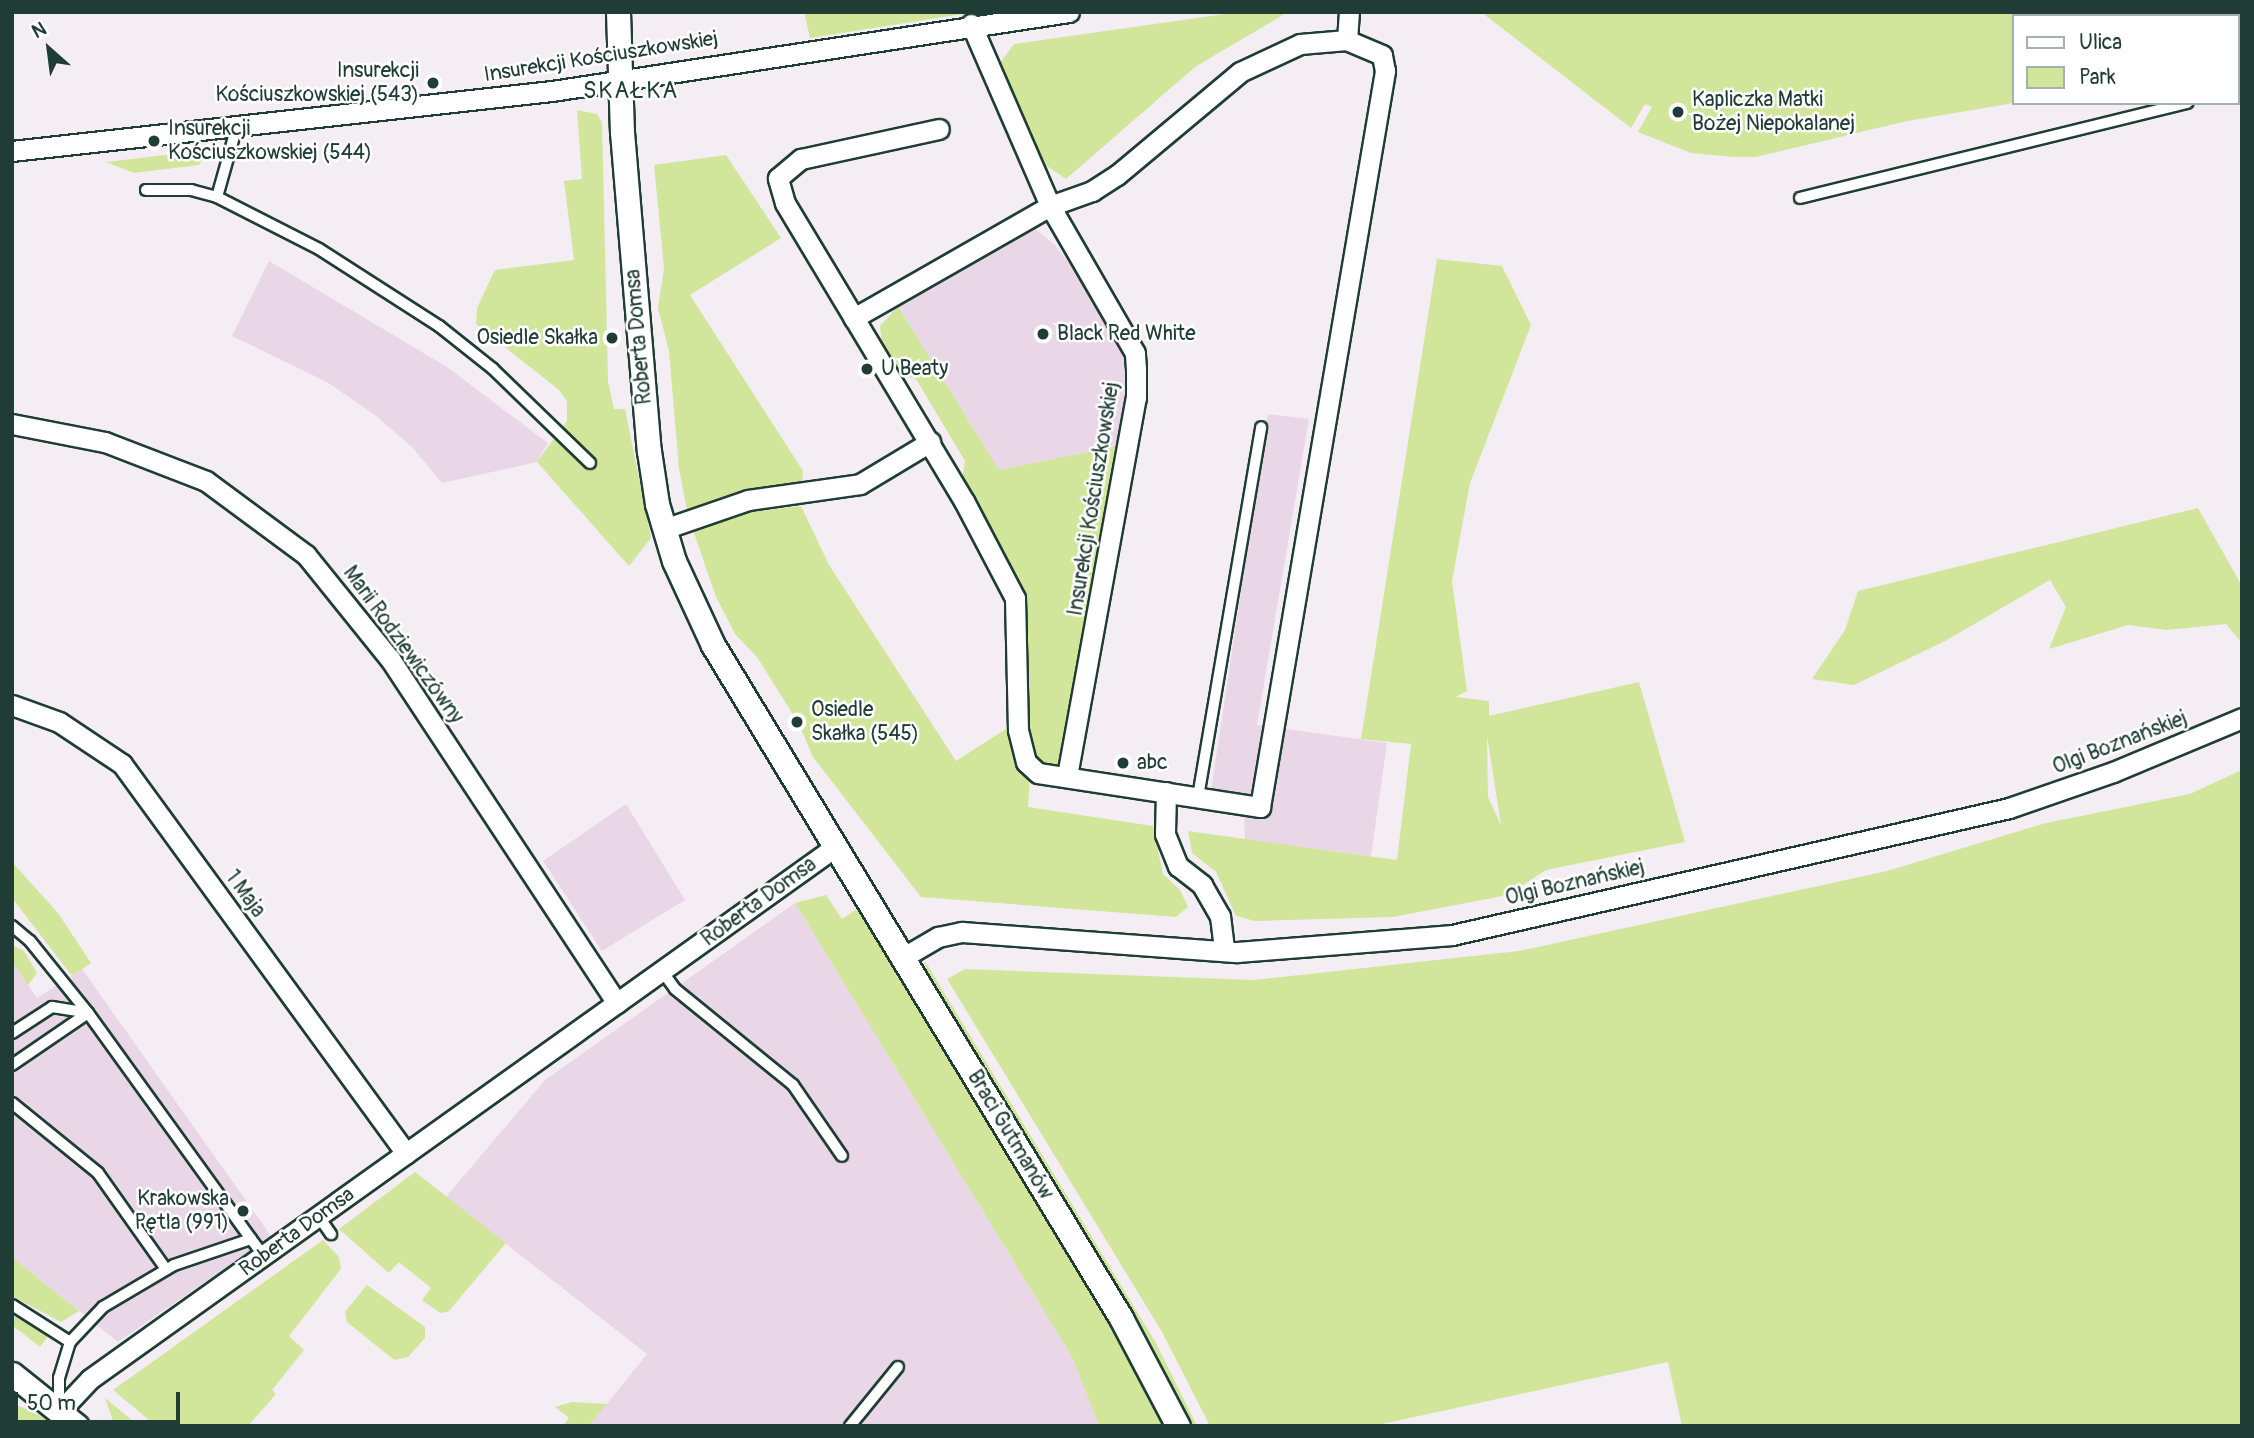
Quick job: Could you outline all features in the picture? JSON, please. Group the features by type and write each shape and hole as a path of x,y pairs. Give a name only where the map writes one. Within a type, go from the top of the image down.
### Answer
{"street":[{"name":"Roberta Domsa","path":"68,1419 90,1379 835,847 707,635 690,602 664,529 649,451 618,80 618,12"},
{"name":"Insurekcji Kościuszkowskiej","path":"12,151 618,80 971,24 1069,12"},
{"path":"1347,40 1349,12"},
{"name":"Insurekcji Kościuszkowskiej","path":"971,24 1050,206 1135,353 1136,398 1095,642 1068,776"},
{"path":"854,318 1050,206 1092,191 1117,175 1240,72 1300,44 1347,40 1382,55 1385,71 1261,807 1038,773 1026,762 1018,730 1015,598 930,442 854,318 785,203 778,178 801,159 939,128"},
{"name":"Marii Rodziewiczówny","path":"12,424 105,442 206,481 306,555 390,659 617,1003"},
{"path":"664,529 748,500 860,484 930,442"},
{"name":"1 Maja","path":"12,705 59,722 122,764 406,1153"},
{"name":"Olgi Boznańskiej","path":"902,958 938,937 962,932 1224,951 1328,948 1452,935 2009,808 2113,772 2242,718"},
{"path":"1166,792 1165,834 1178,866 1202,884 1220,916 1224,951"},
{"name":"Braci Gutmanów","path":"835,847 1121,1318 1178,1426"},
{"path":"12,1374 68,1419"}],"lane":[{"path":"1800,198 2180,105"},
{"path":"218,197 237,126"},
{"path":"146,190 191,190 218,197 319,249 439,326 493,369 590,463"},
{"path":"1198,797 1261,427"},
{"path":"12,926 30,941 88,1013 264,1256"},
{"path":"662,971 675,989 793,1086 842,1156"},
{"path":"12,1033 52,1006 88,1013"},
{"path":"12,1065 88,1013"},
{"path":"12,1103 98,1173 166,1269"},
{"path":"319,1217 331,1234"},
{"path":"68,1419 59,1378 70,1342 103,1307 166,1269 251,1239"},
{"path":"12,1305 70,1342"},
{"path":"849,1426 898,1367"}],"shaded area":[{"path":"1033,227 1056,246 1081,280 1127,354 1130,372 1121,445 999,470 898,306"},
{"path":"269,261 447,367 548,443 537,462 442,483 412,447 375,415 327,382 232,336"},
{"path":"1268,414 1309,419 1257,725 1387,743 1371,856 1245,840 1244,815 1208,810"},
{"path":"626,804 685,900 602,951 543,861"},
{"path":"795,903 1072,1357 1099,1426 589,1426 647,1354 446,1197 545,1080"},
{"path":"12,962 37,998 82,969 271,1236 118,1342 12,1257"}],"green space":[{"path":"804,12 975,12 810,38"},
{"path":"1239,12 1288,12 1195,67 1066,179 1044,164 1000,63 1014,44"},
{"path":"1481,12 2242,12 2240,38 2240,14 2012,14 2012,103 1907,121 1756,157 1691,153 1638,132 1652,107 1645,104 1631,128"},
{"path":"577,110 597,114 602,122 608,381 614,409 625,409 651,538 629,566 537,462 567,421 567,401 559,390 476,324 477,308 495,270 574,260 564,181 582,179"},
{"path":"208,150 199,165 134,173 106,162"},
{"path":"726,155 781,238 690,295 803,471 802,487 738,493 687,510 679,469 669,351 658,308 664,268 654,165"},
{"path":"1437,259 1502,266 1531,325 1470,483 1452,581 1467,691 1456,697 1489,701 1489,716 1639,682 1685,842 1546,870 1511,893 1510,890 1508,895 1393,917 1255,921 1236,916 1216,872 1192,853 1188,831 1397,860 1411,744 1361,739","holes":["1487,735 1501,825 1488,797"]},
{"path":"898,306 999,470 1121,445 1059,768 1049,771 1031,759 1028,807 1153,826 1163,874 1180,890 1188,907 1176,917 921,897 813,757 799,724 757,657 735,634 716,597 693,530 736,514 801,506 829,565 956,761 1009,727 1030,727 1024,601 1016,579 962,479 965,461 916,379 896,373 883,352 880,326"},
{"path":"2198,508 2242,586 2242,643 2226,624 2167,630 2128,625 2049,649 2066,607 2050,580 1945,641 1854,685 1812,679 1845,630 1858,591"},
{"path":"2242,770 2242,1426 1682,1426 1668,1362 1373,1426 1210,1426 1162,1332 947,979 965,969 1253,980 1519,951 1887,871 2046,823 2190,794"},
{"path":"12,862 58,913 91,963 72,976 12,898"},
{"path":"826,895 842,919 857,909 1126,1351 1164,1426 1099,1426 1072,1357 795,903"},
{"path":"12,945 24,951 37,973 28,985 12,962"},
{"path":"925,961 1156,1343 1197,1426 1191,1426 1151,1345 926,972"},
{"path":"415,1172 506,1243 448,1312 440,1313 422,1300 431,1288 399,1262 389,1273 339,1229"},
{"path":"323,1240 339,1257 341,1269 289,1336 304,1350 272,1390 276,1394 248,1426 156,1426 113,1390"},
{"path":"12,1257 79,1311 61,1322 12,1296"},
{"path":"367,1285 425,1327 425,1338 408,1357 394,1360 347,1322 345,1312"},
{"path":"12,1315 49,1335 40,1347 12,1325"},
{"path":"105,1398 139,1426 115,1426"},
{"path":"572,1402 607,1404 589,1426 563,1426 569,1418 555,1407"},
{"path":"12,1403 48,1419 57,1426 12,1426"}],"place":[{"name":"Insurekcji Kościuszkowskiej (543)","path":"433,83"},
{"name":"Kapliczka Matki Bożej Niepokalanej","path":"1678,112"},
{"name":"Insurekcji Kościuszkowskiej (544)","path":"154,141"},
{"name":"Black Red White","path":"1043,334"},
{"name":"Osiedle Skałka","path":"612,338"},
{"name":"U Beaty","path":"867,369"},
{"name":"Osiedle Skałka (545)","path":"797,722"},
{"name":"abc","path":"1123,763"},
{"name":"Krakowska Pętla (991)","path":"243,1211"}],"district":[{"name":"SKAŁKA","path":"631,91"}]}
